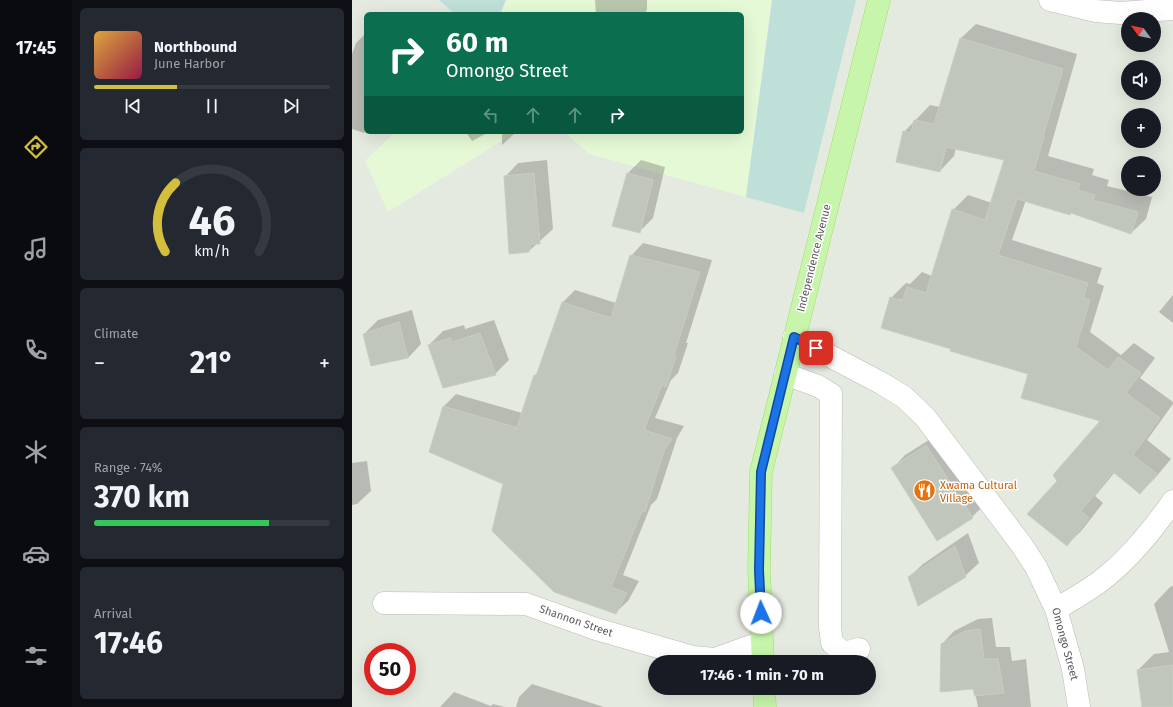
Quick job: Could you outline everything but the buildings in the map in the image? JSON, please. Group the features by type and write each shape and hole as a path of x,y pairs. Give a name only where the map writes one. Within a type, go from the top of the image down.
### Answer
{"main road":[{"name":"Independence Avenue","path":"763,652 759,570 761,472 879,0"},
{"path":"764,695 765,707"}],"street":[{"path":"1050,0 1096,11 1120,13 1173,9"},
{"name":"Omongo Street","path":"794,337 881,383 904,397 925,417 1021,544 1036,567 1056,609 1074,669 1079,707"},
{"path":"785,374 818,386 831,394 830,628 832,643 844,653 859,649"},
{"path":"1056,609 1099,582 1122,561 1150,533 1173,501"},
{"name":"Shannon Street","path":"384,603 526,604 596,629 693,657 714,659 763,652"}],"shaded area":[{"path":"439,0 506,0 501,12 453,12"},
{"path":"506,0 772,0 746,197 589,154 567,134 744,134 744,12 501,12"},
{"path":"772,0 856,0 804,213 746,197"},
{"path":"393,134 513,134 388,212 365,161"}],"place":[{"name":"Xwama Cultural Village","path":"924,491"}],"route":[{"path":"761,613 759,570 759,508 761,472 794,337 816,348"}]}
